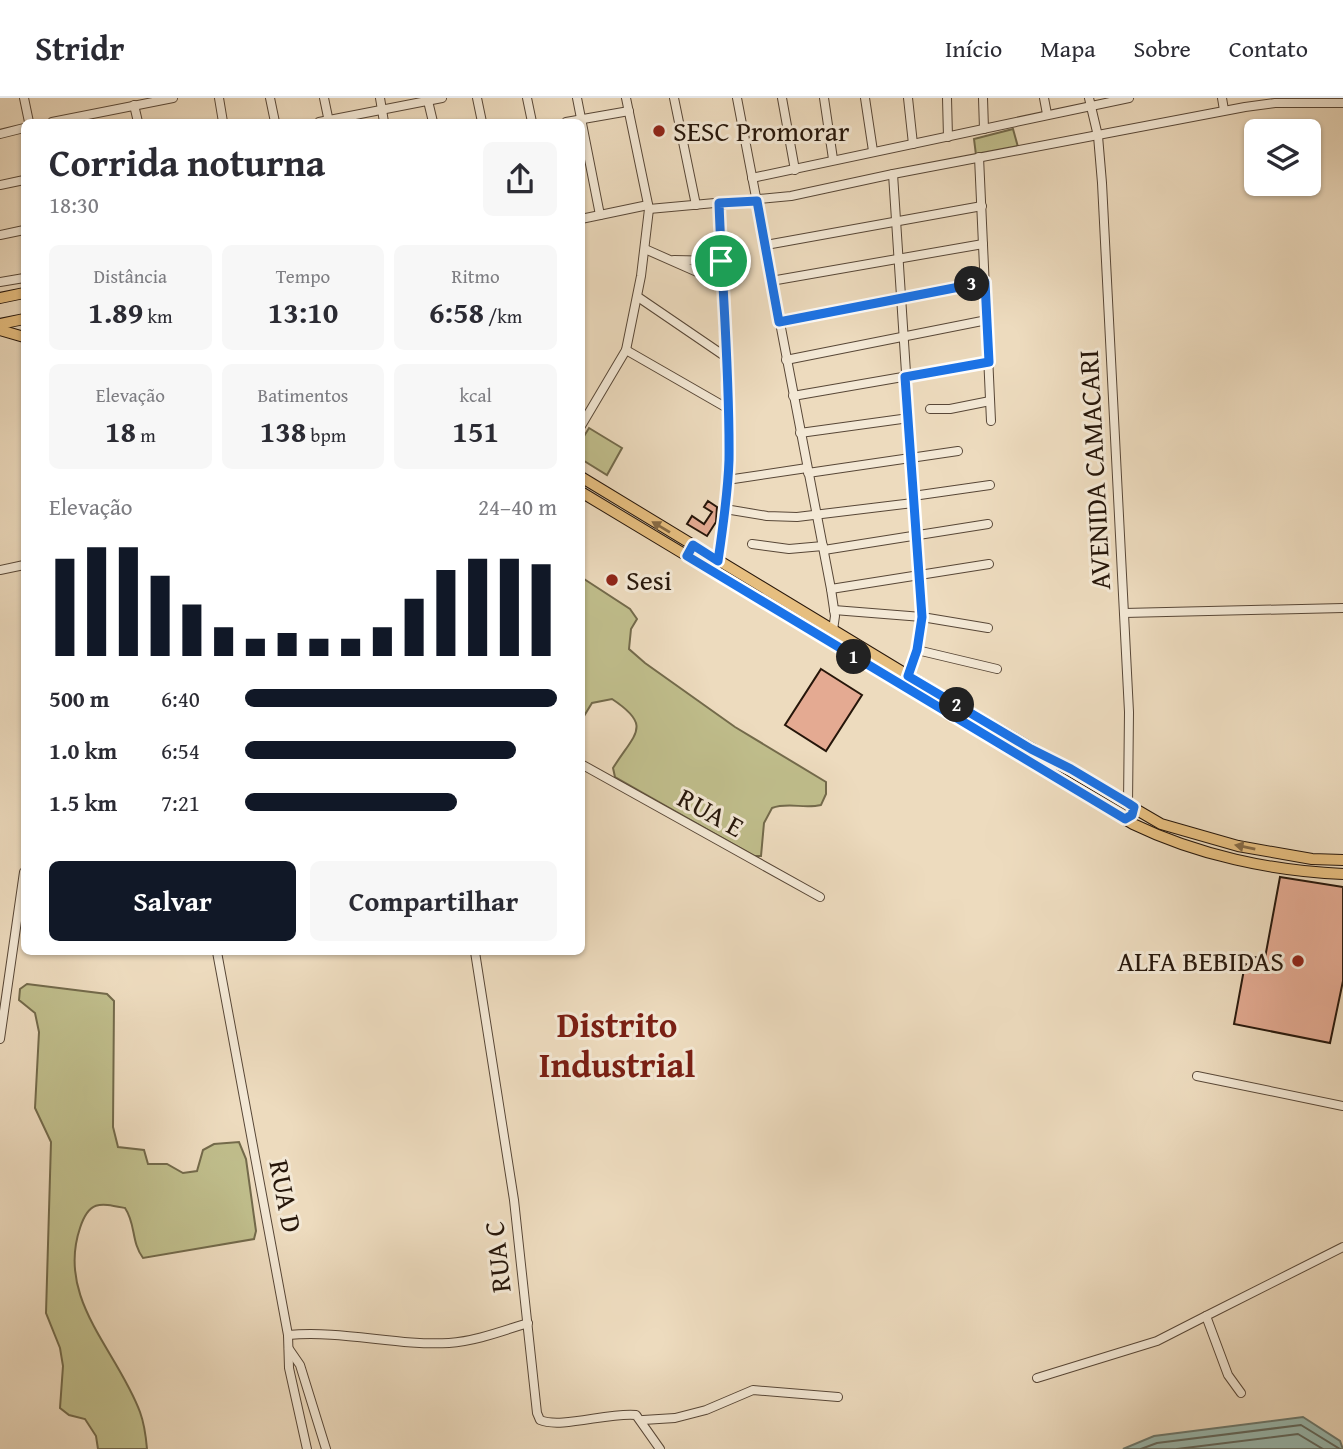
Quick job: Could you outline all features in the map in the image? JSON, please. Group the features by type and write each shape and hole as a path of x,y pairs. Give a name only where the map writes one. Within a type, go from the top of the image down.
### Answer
{"main road":[{"path":"0,298 21,294"},
{"path":"0,324 21,319"},
{"path":"0,330 21,336"},
{"path":"585,479 908,676 1031,749 1075,771 1161,824 1180,831 1287,855 1343,860"},
{"path":"585,494 1125,819 1190,847 1286,868 1343,874"},
{"path":"687,556 693,545"},
{"path":"823,639 833,630"},
{"path":"886,676 893,667"},
{"path":"1068,785 1069,777 1075,771"},
{"path":"1125,819 1132,815 1131,805"},
{"path":"1286,868 1287,855"}],"street":[{"path":"24,98 28,119"},
{"path":"76,119 172,98"},
{"path":"219,98 222,119"},
{"path":"270,98 274,119"},
{"path":"324,98 325,119"},
{"path":"380,98 384,119"},
{"path":"339,119 442,98"},
{"path":"477,98 481,119"},
{"path":"527,98 531,119"},
{"path":"577,98 581,119"},
{"path":"585,419 626,350 645,249 649,207 626,98"},
{"path":"674,98 696,205"},
{"path":"737,98 824,548 834,610 833,630"},
{"path":"782,98 795,170"},
{"path":"824,98 833,159"},
{"path":"865,98 873,151"},
{"path":"908,98 913,144"},
{"path":"947,98 948,137"},
{"path":"983,98 984,129"},
{"path":"1044,98 1047,114"},
{"path":"752,178 984,129 1090,102 1129,98"},
{"path":"1222,98 1224,110"},
{"path":"428,101 432,119"},
{"name":"AVENIDA CAMACARI","path":"1090,102 1098,135 1129,712 1131,805"},
{"path":"585,218 649,207 757,201 1224,110 1275,103 1343,103"},
{"path":"134,105 137,119"},
{"path":"585,119 629,111"},
{"path":"0,134 21,129"},
{"path":"979,157 991,421"},
{"path":"586,167 600,215"},
{"path":"892,174 922,617 917,650 908,676"},
{"path":"0,184 21,180"},
{"path":"718,561 727,480 726,357 719,203"},
{"path":"766,245 982,206"},
{"path":"1,232 21,230"},
{"path":"771,281 983,244"},
{"path":"645,249 722,283"},
{"path":"671,260 721,261"},
{"path":"0,282 21,278"},
{"path":"779,322 985,282"},
{"path":"638,297 726,357"},
{"path":"786,360 987,320"},
{"path":"626,350 727,408"},
{"path":"793,396 989,362"},
{"path":"930,409 950,409 990,401"},
{"path":"800,433 909,418"},
{"path":"727,480 958,451"},
{"path":"725,509 779,517 817,515 990,485"},
{"path":"752,544 789,549 824,548 988,524"},
{"path":"831,589 989,564"},
{"path":"0,570 21,566"},
{"path":"1124,613 1343,608"},
{"path":"834,610 922,617 988,628"},
{"path":"917,650 998,669"},
{"name":"RUA E","path":"585,766 820,897"},
{"path":"0,1039 21,893"},
{"name":"RUA D","path":"218,955 288,1335 289,1368 307,1449"},
{"name":"RUA C","path":"475,955 514,1200 537,1413 540,1420 553,1423 623,1413 636,1415 643,1420"},
{"path":"1197,1076 1343,1106"},
{"path":"1037,1378 1157,1340 1343,1247"},
{"path":"1206,1316 1228,1376 1241,1394"},
{"path":"288,1335 353,1334 450,1343 475,1339 528,1323"},
{"path":"289,1349 300,1365 326,1449"},
{"path":"660,1449 643,1420 675,1418 706,1410 753,1390 838,1397"}],"shaded area":[{"path":"1013,129 1018,147 976,155 974,139"},
{"path":"589,428 622,448 607,475 585,461 585,434"},
{"path":"585,580 630,609 637,619 631,629 629,649 735,727 826,782 826,794 821,805 772,808 764,823 761,856 754,856 615,777 613,768 633,738 636,723 625,708 612,699 592,703 585,714"},
{"path":"27,984 107,994 114,1001 113,1127 118,1147 144,1150 148,1164 167,1164 183,1173 197,1171 203,1150 214,1144 239,1142 246,1159 256,1231 254,1239 143,1258 125,1208 96,1206 87,1212 83,1219 75,1254 76,1278 82,1301 130,1389 140,1412 147,1449 98,1449 96,1436 85,1419 69,1415 60,1408 63,1366 60,1348 46,1313 51,1142 35,1108 39,1032 35,1013 19,1000 20,989"}],"water":[{"path":"1303,1417 1340,1441 1343,1449 1123,1449 1154,1436"}],"building":[{"path":"708,501 717,507 716,522 707,536 687,524 692,516 704,524 712,512 704,507"},
{"path":"821,669 862,695 826,751 785,725"},
{"name":"ALFA BEBIDAS","path":"1280,877 1343,887 1343,981 1330,1043 1234,1024 1245,964 1253,966 1254,957 1265,958"}],"place":[{"name":"SESC Promorar","path":"659,131"},
{"name":"Sesi","path":"612,580"},
{"name":"ALFA BEBIDAS","path":"1298,961"}],"district":[{"name":"Distrito Industrial","path":"617,1045"}],"route":[{"path":"757,201 779,322 985,282 989,362 905,377 922,617 917,650 908,676 1128,803 1134,807 1130,817 1125,819 687,556 693,545 718,561 725,509 729,460 721,261 719,203 757,201"}]}
